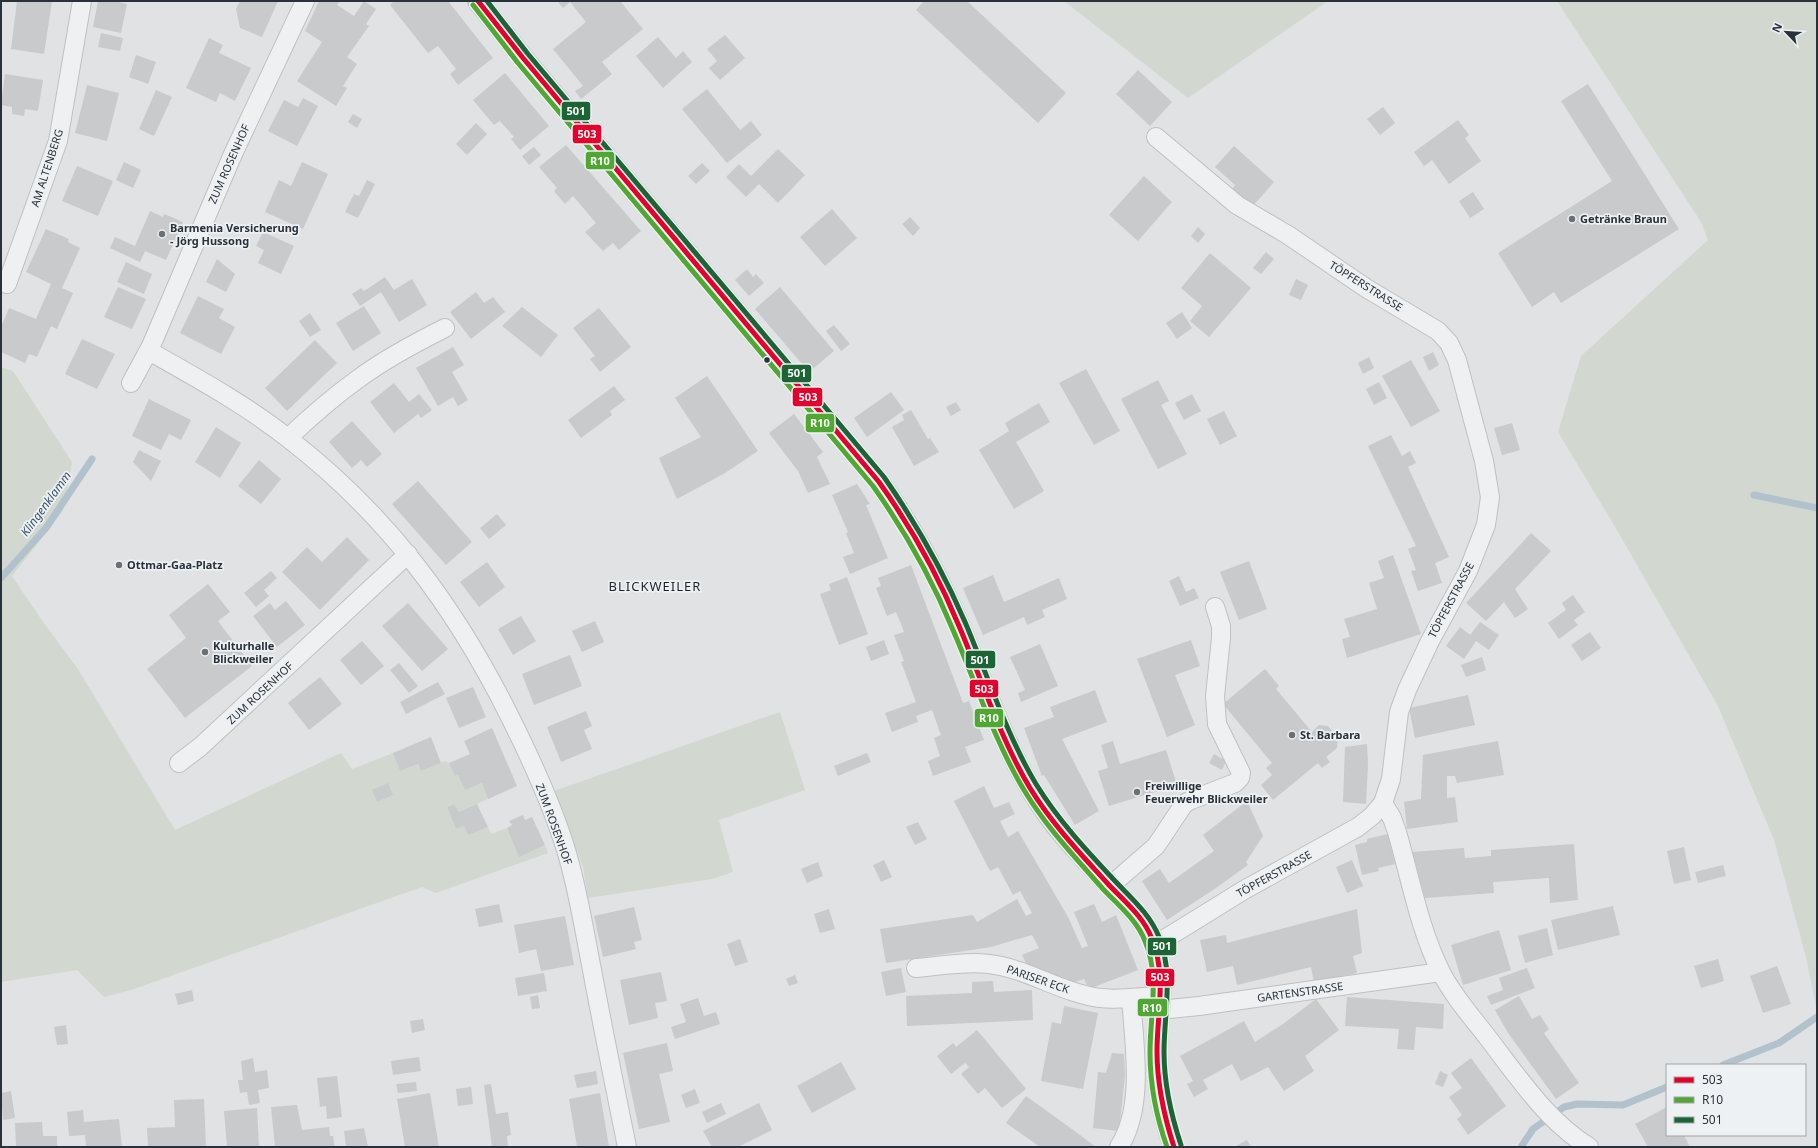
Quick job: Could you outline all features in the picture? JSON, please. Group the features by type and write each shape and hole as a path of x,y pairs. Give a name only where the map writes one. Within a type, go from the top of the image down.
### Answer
{"street":[{"name":"AM ALTENBERG","path":"7,284 58,141 82,1"},
{"name":"ZUM ROSENHOF","path":"131,383 149,351 233,154 305,1"},
{"path":"478,1 523,58 879,482 903,516 943,590 968,646 999,728 1014,759 1036,797 1058,828 1141,922 1155,945 1160,968 1160,1003 1157,1050 1159,1087 1165,1120 1174,1147"},
{"name":"TÖPFERSTRASSE","path":"1155,945 1244,890 1358,828 1383,804 1391,779 1399,712 1407,690 1430,641 1468,571 1486,525 1490,497 1484,461 1457,360 1449,343 1438,331 1366,288 1288,235 1237,205 1156,137"},
{"path":"288,438 321,408 359,378 404,349 445,328"},
{"name":"ZUM ROSENHOF","path":"149,351 218,391 288,438 333,476 369,510 408,554 466,635 494,684 527,751 566,850 579,905 627,1147"},
{"name":"ZUM ROSENHOF","path":"179,763 200,747 408,554"},
{"path":"1110,886 1156,846 1184,804 1235,783 1240,778 1242,773 1217,724 1215,696 1221,626 1215,607"},
{"path":"1383,804 1392,818 1397,832 1427,937 1441,972 1462,1005 1536,1100 1558,1123 1589,1147"},
{"name":"PARISER ECK","path":"916,968 966,963 989,964 1025,973 1082,995 1112,999 1131,998 1160,1003"},
{"name":"GARTENSTRASSE","path":"1160,1003 1199,1006 1441,972"},
{"path":"1119,1147 1128,1126 1134,1104 1136,1070 1131,998"}],"shaded area":[{"path":"1064,1 1328,1 1188,98"},
{"path":"1557,1 1817,1 1817,1012 1806,957 1774,840 1718,706 1614,525 1558,432 1581,356 1708,240 1701,222"},
{"path":"1,367 13,371 72,462 63,511 12,576 41,619 78,669 175,830 341,753 352,769 393,753 400,771 418,764 421,771 445,761 449,763 455,776 458,775 465,790 482,783 488,799 459,812 454,804 447,807 456,829 464,826 468,835 488,827 491,834 507,828 519,856 545,845 548,853 436,893 422,887 134,989 104,997 77,970 1,982"},
{"path":"780,712 805,790 719,820 733,872 712,879 588,898 583,867 554,791"}],"building":[{"path":"17,1 52,1 44,54 11,49"},
{"path":"98,1 115,1 127,4 121,33 93,27"},
{"path":"240,1 278,1 262,37 240,28 236,9"},
{"path":"319,1 340,1 337,5 354,16 364,1 376,9 366,24 369,26 347,57 357,64 343,86 347,88 336,106 297,81 322,42 305,31"},
{"path":"394,1 448,1 493,58 458,85 450,74 456,69 438,46 428,53 390,5"},
{"path":"557,1 620,1 643,29 602,62 612,74 581,99 575,91 583,86 553,49 586,22 570,2 563,8"},
{"path":"924,1 967,1 1066,93 1038,123 916,10"},
{"path":"101,33 123,38 120,51 98,47"},
{"path":"725,35 745,58 720,80 709,68 717,61 707,49"},
{"path":"658,37 676,58 683,51 692,62 663,88 636,56"},
{"path":"209,38 223,45 219,53 251,68 235,101 220,93 216,102 186,88"},
{"path":"136,55 156,62 148,84 129,77"},
{"path":"1138,70 1172,102 1150,126 1116,94"},
{"path":"505,73 549,126 520,150 511,139 514,137 500,121 494,125 473,100"},
{"path":"5,74 43,80 38,111 25,109 24,116 12,114 12,107 1,105"},
{"path":"1588,84 1679,229 1561,303 1554,292 1532,307 1498,253 1612,181 1561,101"},
{"path":"87,85 119,93 107,141 75,133"},
{"path":"707,89 740,130 751,121 762,135 727,163 682,109"},
{"path":"156,90 172,97 154,136 139,129"},
{"path":"303,98 318,106 297,146 268,131 284,100 298,107"},
{"path":"1383,107 1395,123 1380,135 1367,119"},
{"path":"353,114 362,119 357,128 348,122"},
{"path":"1458,120 1469,135 1465,138 1481,161 1449,184 1432,160 1424,166 1414,152"},
{"path":"476,123 487,134 467,155 456,144"},
{"path":"566,145 641,231 619,250 613,243 603,251 585,232 596,223 573,196 565,204 554,191 557,188 539,167"},
{"path":"1234,146 1274,182 1252,207 1232,189 1235,185 1215,167"},
{"path":"534,147 541,155 529,165 522,156"},
{"path":"778,149 805,175 778,203 759,184 746,197 726,177 739,164 751,176"},
{"path":"124,162 141,170 133,188 116,180"},
{"path":"302,162 328,174 303,229 265,212 279,180 291,186"},
{"path":"702,163 710,171 696,184 688,176"},
{"path":"77,166 113,181 98,216 62,201"},
{"path":"1144,176 1172,202 1138,241 1109,215"},
{"path":"367,180 375,184 358,218 345,212 354,194 359,196"},
{"path":"1473,192 1484,209 1470,218 1459,201"},
{"path":"832,209 857,238 825,266 800,237"},
{"path":"150,211 163,217 164,214 183,222 166,260 145,251 140,262 110,248 115,237 135,246"},
{"path":"910,217 920,228 913,236 902,224"},
{"path":"1198,227 1205,234 1198,243 1191,236"},
{"path":"46,229 69,239 68,242 80,248 62,288 73,293 57,329 51,326 37,357 29,354 25,363 1,352 1,327 9,308 36,319 51,284 26,272"},
{"path":"263,232 294,246 281,274 258,263 264,250 256,246"},
{"path":"1266,252 1274,259 1261,274 1253,268"},
{"path":"1210,253 1251,288 1209,337 1190,321 1202,306 1181,288"},
{"path":"217,259 235,274 226,292 206,282"},
{"path":"126,262 152,274 144,294 117,282"},
{"path":"747,269 753,277 756,274 764,283 749,296 735,280"},
{"path":"385,277 394,290 412,279 427,305 399,322 381,292 360,306 352,294 361,288 364,291"},
{"path":"1296,279 1308,285 1301,300 1289,295"},
{"path":"118,287 146,299 132,329 104,317"},
{"path":"780,287 834,351 809,372 755,309"},
{"path":"476,292 484,303 493,297 505,312 471,339 450,312"},
{"path":"198,296 224,309 219,318 235,327 221,354 180,333"},
{"path":"364,306 381,333 353,351 336,323"},
{"path":"522,307 558,335 541,357 502,326"},
{"path":"599,308 631,347 600,372 590,359 595,356 573,328"},
{"path":"1182,312 1192,328 1177,339 1166,323"},
{"path":"310,313 321,330 310,337 299,321"},
{"path":"834,325 850,344 841,351 826,331"},
{"path":"82,339 115,354 97,389 65,374"},
{"path":"315,340 337,363 287,411 265,388"},
{"path":"453,347 464,365 452,372 468,400 458,406 453,397 438,406 416,368"},
{"path":"1433,352 1439,365 1429,371 1423,357"},
{"path":"1369,357 1374,368 1363,374 1358,363"},
{"path":"1411,360 1440,411 1411,427 1382,376"},
{"path":"1086,369 1120,431 1094,445 1059,383"},
{"path":"707,376 758,451 725,473 677,499 659,458 701,437 675,398"},
{"path":"1158,380 1169,401 1161,405 1187,454 1158,469 1121,399"},
{"path":"1379,382 1387,398 1374,405 1366,389"},
{"path":"394,383 409,402 419,394 432,410 421,418 418,414 394,433 370,402"},
{"path":"614,386 625,400 610,411 612,415 581,438 568,420"},
{"path":"891,392 904,410 867,437 854,418"},
{"path":"1192,394 1201,411 1184,420 1175,403"},
{"path":"149,399 191,420 181,440 169,434 161,450 132,436"},
{"path":"956,402 961,410 951,416 946,407"},
{"path":"1039,403 1050,422 1016,442 1044,491 1014,509 979,450 1009,431 1005,423"},
{"path":"911,410 928,439 930,438 939,452 914,466 892,427 904,420 902,415"},
{"path":"1224,411 1237,436 1220,445 1207,419"},
{"path":"794,414 823,452 817,457 830,484 808,493 798,471 769,433"},
{"path":"352,421 382,454 367,467 361,460 352,468 329,442"},
{"path":"1512,423 1520,450 1502,455 1494,428"},
{"path":"216,427 241,443 220,478 195,462"},
{"path":"1391,435 1402,456 1410,451 1416,463 1408,467 1449,557 1435,563 1442,583 1418,591 1411,571 1416,570 1408,549 1416,546 1368,446"},
{"path":"139,450 161,461 151,481 133,462"},
{"path":"259,460 281,479 261,504 238,486"},
{"path":"418,481 472,542 446,565 392,504"},
{"path":"857,484 870,504 866,505 888,558 850,574 843,557 854,553 846,533 848,532 832,495"},
{"path":"497,514 506,525 489,539 480,528"},
{"path":"1531,533 1551,551 1515,589 1528,609 1515,618 1504,602 1486,621 1466,603"},
{"path":"347,537 369,560 320,610 282,572 307,547 322,562"},
{"path":"1393,555 1421,634 1347,658 1342,639 1350,637 1344,619 1377,609 1369,583 1384,578 1378,561"},
{"path":"1249,561 1267,609 1239,620 1220,572"},
{"path":"487,562 505,587 479,607 460,582"},
{"path":"911,565 963,703 969,701 984,740 965,747 971,762 933,776 928,761 940,756 934,738 941,735 932,710 916,716 918,722 892,732 885,713 916,702 901,662 904,661 894,635 904,632 896,612 887,616 876,588 881,586 878,578"},
{"path":"271,571 277,578 264,590 269,596 256,607 244,593"},
{"path":"993,575 1004,602 1059,578 1067,599 1042,610 1045,617 1027,625 1024,617 983,635 963,588"},
{"path":"1179,576 1186,592 1194,588 1199,598 1180,606 1169,581"},
{"path":"847,577 868,634 839,645 820,594 831,590 829,584"},
{"name":"Kulturhalle Blickweiler","path":"208,584 230,612 218,621 252,666 185,718 147,669 186,638 169,615"},
{"path":"1573,595 1585,612 1574,620 1578,625 1559,639 1548,623 1566,610 1562,603"},
{"path":"286,601 305,625 277,647 253,616 270,603 275,610"},
{"path":"408,603 448,649 422,671 382,626"},
{"path":"521,616 536,641 513,655 498,629"},
{"path":"595,621 604,642 582,652 572,631"},
{"path":"1480,622 1499,635 1489,650 1476,641 1464,659 1446,646 1460,627 1470,635"},
{"path":"1590,632 1601,648 1582,661 1571,645"},
{"path":"884,640 889,654 871,661 866,647"},
{"path":"1191,640 1200,666 1175,675 1195,725 1167,737 1137,659"},
{"path":"362,641 384,666 361,685 340,660"},
{"path":"1040,644 1058,686 1021,702 1018,693 1025,690 1010,657"},
{"path":"570,655 582,686 534,705 522,674"},
{"path":"1482,657 1486,670 1466,677 1461,665"},
{"path":"399,663 418,686 409,693 390,670"},
{"name":"St. Barbara","path":"1265,669 1279,686 1276,689 1312,732 1319,725 1328,726 1338,738 1337,748 1326,757 1330,762 1322,768 1318,763 1273,800 1261,785 1272,775 1266,768 1272,763 1223,704"},
{"path":"320,677 342,704 309,730 288,703"},
{"path":"438,682 445,694 406,714 400,702"},
{"path":"473,687 486,717 459,728 446,698"},
{"path":"1095,690 1107,722 1062,739 1099,811 1075,825 1044,775 1042,776 1024,728 1054,717 1050,707"},
{"path":"1468,695 1475,725 1415,738 1409,708"},
{"path":"586,711 592,726 584,730 592,749 561,762 547,727"},
{"path":"492,728 517,786 488,799 482,783 465,790 458,775 455,776 449,763 470,754 464,741"},
{"path":"431,737 441,763 421,771 418,764 400,771 393,753"},
{"path":"1113,741 1120,764 1166,750 1177,785 1109,806 1098,771 1108,768 1101,745"},
{"path":"1498,741 1504,775 1457,783 1455,776 1447,776 1447,798 1455,797 1458,822 1407,829 1404,802 1421,799 1423,755"},
{"path":"1367,744 1368,764 1366,804 1343,802 1345,747"},
{"path":"867,753 871,762 838,776 834,766"},
{"path":"1214,754 1226,761 1222,770 1209,763"},
{"path":"388,783 393,795 377,802 372,790"},
{"path":"984,786 994,808 1009,802 1015,814 1000,821 1008,837 1018,831 1068,917 1082,948 1088,946 1074,912 1094,904 1102,922 1116,915 1138,970 1089,989 1084,979 1069,984 1066,978 1061,980 1028,967 1022,955 1039,948 1032,935 991,947 886,963 880,929 973,915 977,922 1017,899 1026,916 1032,913 1020,891 1013,895 998,867 990,871 954,801"},
{"path":"1247,801 1263,836 1246,862 1248,865 1167,920 1142,881 1160,869 1169,883 1214,851 1203,835"},
{"path":"454,804 459,812 477,804 488,827 468,835 464,826 456,829 447,807"},
{"path":"523,815 525,820 532,817 545,845 519,857 507,828 512,825 509,821"},
{"path":"918,822 927,839 915,845 906,827"},
{"path":"1388,834 1395,864 1378,868 1379,871 1362,875 1355,845 1367,842 1367,839"},
{"path":"1574,844 1578,900 1550,903 1549,878 1493,882 1494,893 1425,898 1412,852 1464,848 1465,858 1491,856 1491,850"},
{"path":"1684,847 1691,880 1674,884 1667,851"},
{"path":"884,860 892,877 881,882 873,865"},
{"path":"1352,860 1363,886 1347,893 1336,867"},
{"path":"818,862 823,876 807,883 801,869"},
{"path":"1723,865 1726,876 1698,883 1695,872"},
{"path":"499,904 503,922 479,927 475,909"},
{"path":"1613,906 1620,935 1558,950 1551,920"},
{"path":"634,907 642,940 634,942 636,949 603,957 594,916"},
{"path":"829,909 835,929 820,933 814,914"},
{"path":"1357,909 1362,953 1353,956 1357,973 1314,982 1311,967 1237,985 1233,966 1207,972 1200,940 1226,935 1227,943"},
{"path":"565,916 574,965 541,971 536,949 519,953 514,925"},
{"path":"1547,928 1553,955 1525,963 1518,936"},
{"path":"1499,930 1511,970 1463,985 1451,945"},
{"path":"740,939 748,962 735,966 727,944"},
{"path":"1718,959 1724,981 1701,988 1694,966"},
{"path":"1777,966 1791,1004 1763,1013 1750,976"},
{"path":"901,968 906,992 886,996 881,972"},
{"path":"1527,968 1535,988 1491,1005 1487,996 1503,990 1499,978"},
{"path":"661,972 667,1001 655,1003 658,1018 629,1025 620,980"},
{"path":"544,973 547,991 518,996 515,978"},
{"path":"795,975 798,983 789,986 786,979"},
{"path":"993,981 994,992 1032,990 1033,1020 907,1026 906,996 972,993 972,982"},
{"path":"192,990 194,1001 178,1005 175,994"},
{"path":"538,995 540,1008 532,1009 530,997"},
{"path":"1519,996 1532,1019 1540,1015 1549,1029 1544,1033 1579,1083 1556,1099 1508,1033 1495,1010"},
{"path":"1347,997 1444,1004 1443,1029 1416,1027 1414,1050 1397,1049 1399,1029 1345,1026"},
{"path":"698,998 704,1016 716,1012 720,1024 675,1039 671,1027 686,1022 680,1004"},
{"path":"1316,999 1339,1030 1305,1056 1314,1071 1284,1091 1268,1067 1241,1081 1232,1064 1203,1080 1208,1089 1194,1097 1187,1084 1193,1081 1180,1056 1244,1021 1255,1042 1283,1024"},
{"path":"1064,1006 1098,1013 1083,1089 1041,1081 1052,1022 1061,1024"},
{"path":"423,1019 425,1030 412,1033 410,1021"},
{"path":"66,1025 68,1044 57,1045 54,1027"},
{"path":"977,1030 1026,1089 1002,1108 985,1088 978,1094 961,1074 969,1067 965,1063 951,1074 937,1056 953,1043 956,1047"},
{"path":"667,1043 673,1071 659,1074 670,1122 639,1129 623,1053"},
{"path":"1112,1053 1124,1054 1125,1075 1119,1131 1093,1128 1098,1072 1106,1073"},
{"path":"419,1057 421,1071 393,1075 391,1061"},
{"path":"253,1058 255,1072 267,1070 269,1088 258,1090 260,1103 249,1105 247,1092 240,1093 238,1080 243,1080 241,1061"},
{"path":"1471,1058 1506,1106 1468,1135 1457,1119 1462,1115 1449,1097 1462,1088 1451,1073"},
{"path":"841,1062 856,1089 812,1113 797,1086"},
{"path":"596,1071 598,1084 577,1088 574,1075"},
{"path":"1440,1071 1448,1075 1443,1087 1435,1084"},
{"path":"337,1076 342,1117 327,1119 326,1106 320,1107 317,1078"},
{"path":"416,1082 417,1091 398,1093 396,1084"},
{"path":"491,1084 496,1114 508,1112 511,1135 507,1136 508,1147 492,1147 484,1085"},
{"path":"471,1087 473,1104 458,1106 456,1089"},
{"path":"695,1089 700,1103 686,1108 681,1095"},
{"path":"11,1091 15,1118 3,1120 1,1093"},
{"path":"430,1093 439,1147 405,1147 397,1099"},
{"path":"600,1093 609,1147 577,1147 569,1099"},
{"path":"1026,1096 1096,1147 1040,1147 1006,1123"},
{"path":"204,1099 206,1147 148,1147 147,1128 175,1127 174,1100"},
{"path":"721,1103 726,1114 707,1123 702,1112"},
{"path":"759,1103 772,1130 738,1147 712,1147 703,1131"},
{"path":"297,1105 302,1130 329,1127 330,1136 333,1136 335,1147 275,1147 271,1107"},
{"path":"257,1108 259,1147 227,1147 224,1111"},
{"path":"1666,1108 1666,1136 1684,1136 1690,1147 1648,1147 1635,1124"},
{"path":"83,1110 84,1122 119,1119 122,1147 86,1147 85,1135 69,1136 67,1112"},
{"path":"42,1122 43,1136 57,1136 57,1147 16,1147 15,1123"},
{"path":"364,1128 368,1147 346,1147 344,1131"},
{"path":"1247,1140 1251,1147 1234,1147"}],"waterway":[{"name":"Klingenklamm","path":"1,578 46,528 92,459"},
{"path":"1754,495 1817,508"},
{"path":"1726,1064 1779,1043 1817,1017"},
{"path":"1521,1147 1533,1129 1564,1107 1577,1104 1623,1105 1666,1087"}],"transit line":[{"name":"503","path":"478,1 523,58 879,482 913,534 951,607 1000,729 1030,788 1067,838 1139,916 1152,939 1157,953 1160,981 1157,1037 1158,1076 1164,1112 1174,1147"},
{"name":"501","path":"487,1 528,54 884,477 918,530 957,603 1006,725 1036,784 1073,834 1134,900 1151,921 1159,937 1164,951 1167,979 1164,1037 1165,1076 1171,1111 1181,1145"},
{"name":"R10","path":"473,5 518,63 873,486 907,538 945,611 994,731 1024,790 1042,817 1061,841 1103,889 1121,907 1142,933 1150,954 1153,982 1150,1038 1152,1088 1167,1147"}],"place":[{"name":"Getränke Braun","path":"1572,219"},
{"name":"Barmenia Versicherung - Jörg Hussong","path":"162,234"},
{"name":"Ottmar-Gaa-Platz","path":"119,565"},
{"name":"Kulturhalle Blickweiler","path":"205,652"},
{"name":"St. Barbara","path":"1292,735"},
{"name":"Freiwillige Feuerwehr Blickweiler","path":"1137,792"}],"district":[{"name":"BLICKWEILER","path":"655,586"}]}
